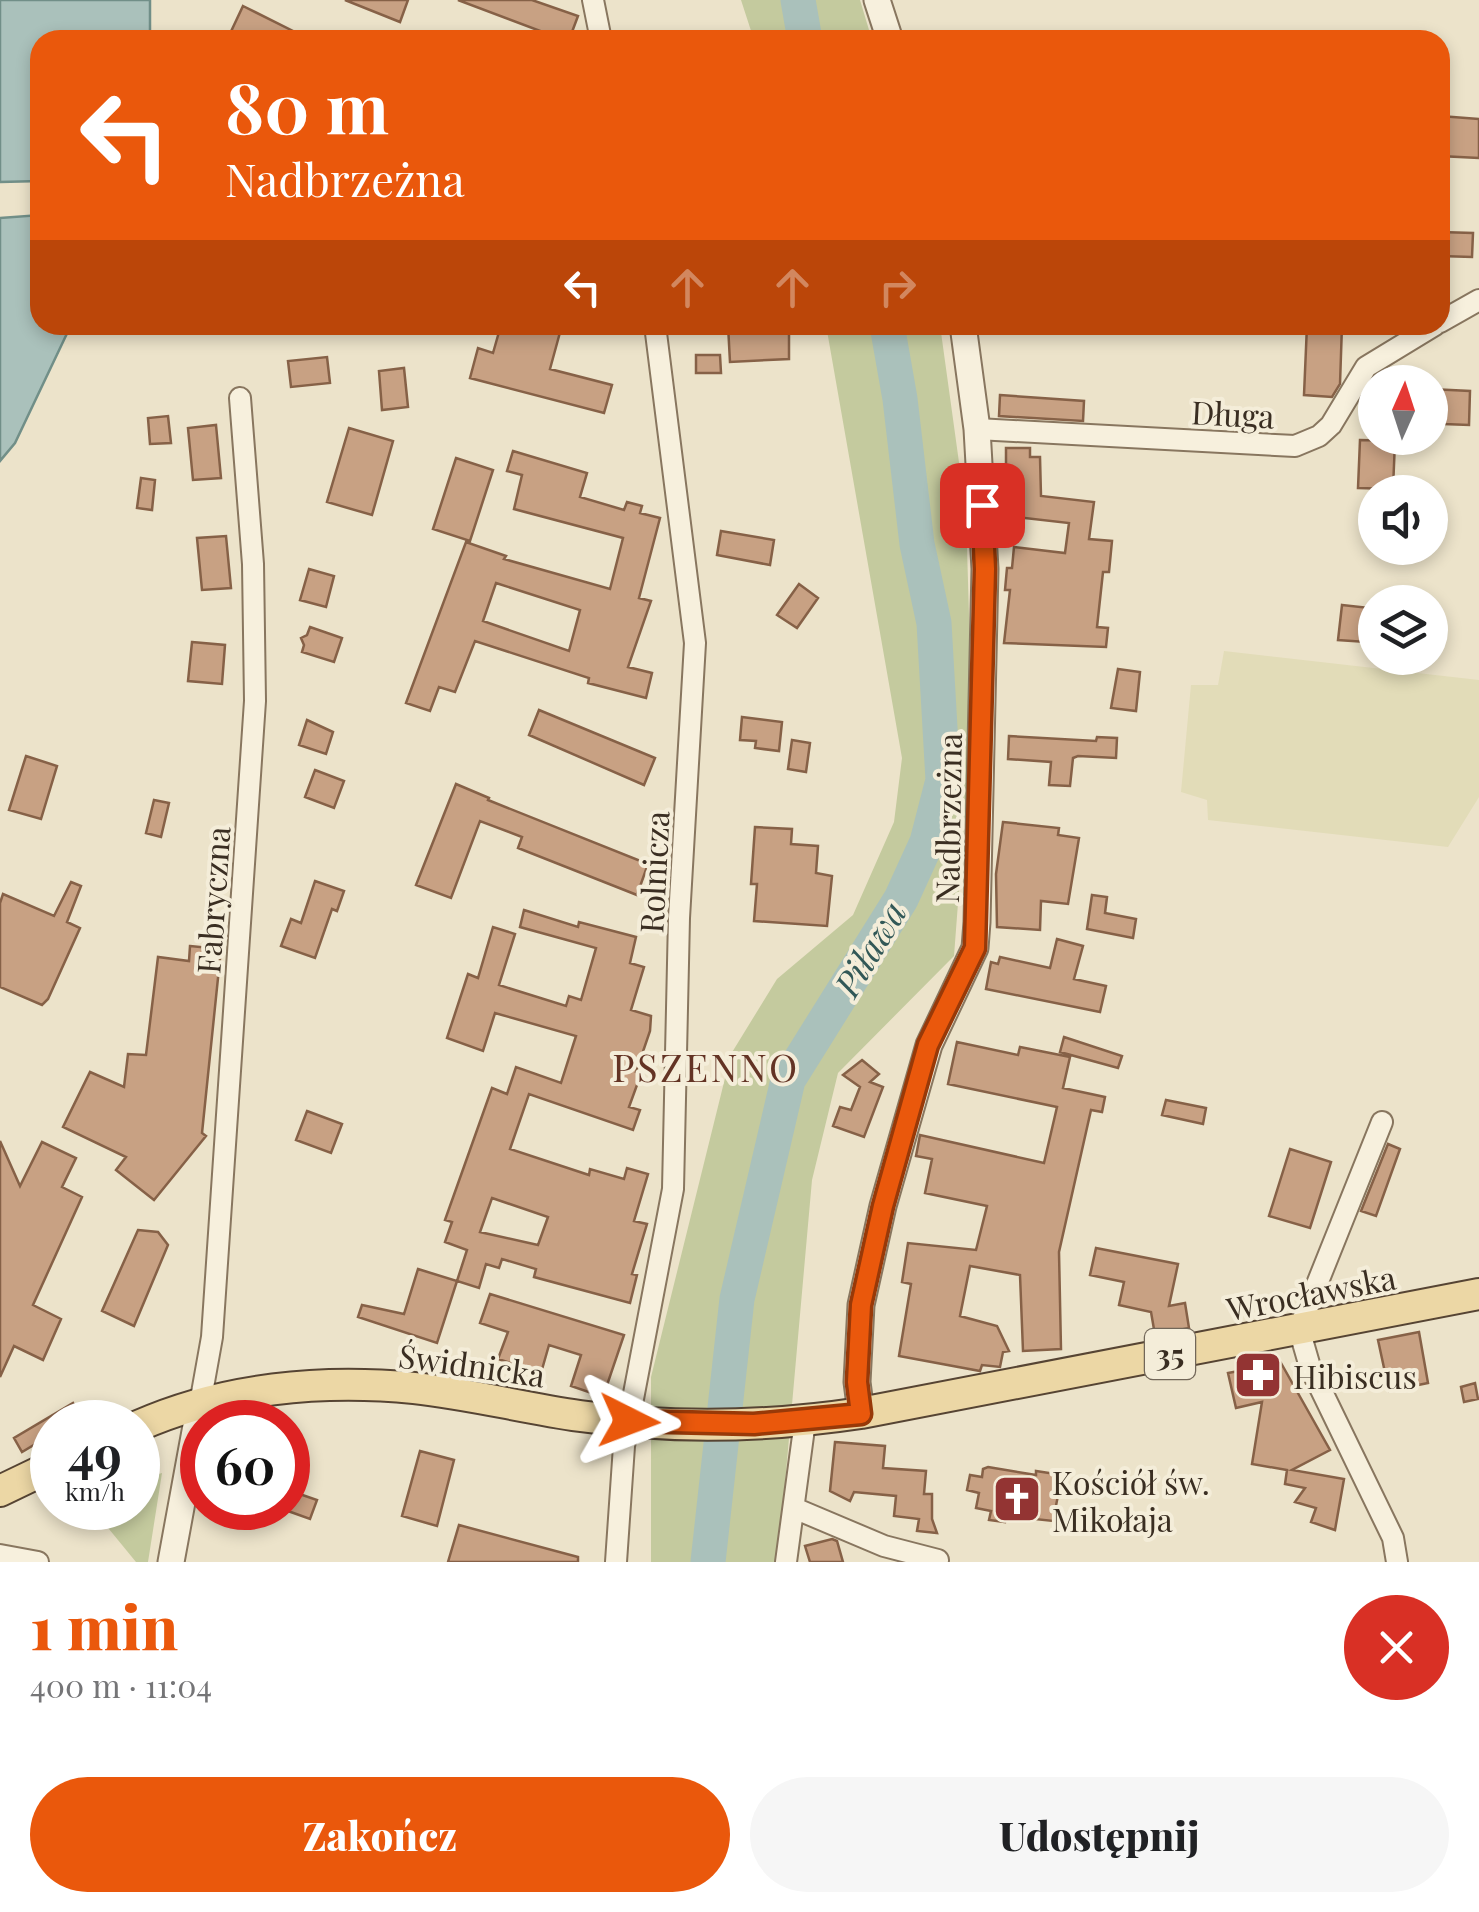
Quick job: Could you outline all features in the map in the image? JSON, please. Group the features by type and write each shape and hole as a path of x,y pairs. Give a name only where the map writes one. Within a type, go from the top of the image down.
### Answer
{"main road":[{"name":"Wrocławska","path":"861,1414 1479,1294"},
{"name":"Świdnicka","path":"220,1400 289,1386 373,1386 415,1388 579,1416 643,1422 799,1422 861,1414"},
{"path":"0,1491 30,1477"}],"street":[{"path":"594,0 600,30"},
{"path":"877,0 887,30"},
{"name":"Długa","path":"1450,317 1479,300"},
{"name":"Rolnicza","path":"616,1562 624,1446 643,1422 673,1189 679,918 695,643 656,335"},
{"name":"Nadbrzeżna","path":"861,1414 857,1382 861,1305 883,1206 928,1045 975,948 985,569 977,429 964,335"},
{"name":"Długa","path":"977,429 1295,446 1318,436 1331,424 1366,366 1419,335"},
{"name":"Fabryczna","path":"201,1400 212,1338 255,701 253,564 240,398"},
{"path":"1382,1122 1299,1330 1310,1367 1392,1538 1397,1562"},
{"path":"786,1562 799,1422"},
{"path":"794,1508 884,1546 938,1560"},
{"path":"171,1562 180,1513"},
{"path":"0,1555 38,1562"}],"shaded area":[{"path":"1224,651 1358,666 1358,675 1435,675 1479,680 1479,797 1448,847 1208,820 1207,800 1181,792 1191,685 1218,685"}],"green space":[{"path":"741,0 860,0 869,30 751,30"},
{"path":"828,335 941,335 966,513 972,718 954,956 838,1073 812,1180 778,1562 651,1562 651,1377 731,1054 777,979 853,915 894,822 902,758"},
{"path":"110,1530 153,1530 148,1562 136,1562"}],"water":[{"path":"0,0 150,0 150,30 30,30 30,181 0,182"},
{"path":"30,216 30,335 66,335 15,443 0,461 0,218"}],"building":[{"path":"345,0 408,0 400,22"},
{"path":"458,0 532,0 578,16 573,30 538,30"},
{"path":"243,6 291,30 232,30"},
{"path":"1450,117 1479,119 1479,158 1450,157"},
{"path":"1450,232 1473,233 1472,257 1450,256"},
{"path":"498,335 559,335 550,369 612,385 604,413 470,378 478,348 493,353"},
{"path":"729,335 789,335 789,359 730,362"},
{"path":"1307,335 1342,335 1340,384 1332,397 1304,395"},
{"path":"696,355 720,355 721,373 696,373"},
{"path":"327,357 330,383 291,387 288,361"},
{"path":"404,368 408,407 382,410 379,371"},
{"path":"1448,390 1470,391 1469,425 1448,424"},
{"path":"1000,395 1084,401 1083,421 999,416"},
{"path":"168,416 171,443 150,444 148,418"},
{"path":"216,425 221,478 193,480 188,428"},
{"path":"349,428 393,441 372,515 327,502"},
{"path":"1006,448 1030,448 1030,457 1040,457 1041,496 1094,502 1089,539 1112,541 1109,572 1103,572 1097,627 1108,628 1106,647 1004,643 1010,590 1005,590 1007,568 1012,568 1014,547 1065,553 1069,523 1007,516 1010,486 1006,486"},
{"path":"513,451 587,473 580,497 624,510 627,502 642,506 640,513 660,518 639,598 651,601 628,667 652,673 646,698 588,683 589,678 475,641 455,692 439,687 430,711 406,703 466,542 506,556 504,559 610,589 623,538 514,509 522,475 507,471","holes":["496,583 580,610 569,651 483,621"]},
{"path":"1359,455 1394,455 1394,475 1359,475"},
{"path":"456,458 493,470 470,541 433,529"},
{"path":"141,478 155,480 152,510 137,508"},
{"path":"721,531 774,540 770,565 717,555"},
{"path":"226,536 231,588 202,590 197,538"},
{"path":"309,569 334,576 326,607 300,600"},
{"path":"799,584 818,598 797,628 777,615"},
{"path":"1342,605 1358,607 1358,641 1338,640"},
{"path":"310,627 342,638 334,662 302,652 301,638"},
{"path":"192,642 225,645 222,684 188,681"},
{"path":"1118,669 1140,672 1136,711 1111,708"},
{"path":"539,710 655,758 644,785 529,735"},
{"path":"742,717 782,722 779,751 755,748 756,741 740,740"},
{"path":"307,720 333,732 326,754 299,745"},
{"path":"1009,736 1096,741 1097,737 1117,738 1116,758 1073,758 1070,786 1049,785 1051,762 1008,759"},
{"path":"792,740 810,743 806,772 788,769"},
{"path":"26,756 57,766 41,819 9,810"},
{"path":"315,770 344,781 334,808 305,797"},
{"path":"456,784 648,864 637,895 518,848 522,837 480,821 451,898 416,885"},
{"path":"154,800 169,803 161,837 146,833"},
{"path":"1003,822 1059,828 1058,835 1079,838 1068,904 1041,901 1040,930 997,927 996,874"},
{"path":"755,827 792,829 791,844 818,846 816,873 832,876 827,926 754,921 757,884 751,884"},
{"path":"315,881 344,891 337,911 332,909 315,958 281,946 291,919 301,923"},
{"path":"71,882 81,886 67,922 80,928 48,999 42,1005 0,987 3,894 54,916"},
{"path":"1092,895 1107,897 1105,913 1136,919 1133,938 1087,929"},
{"path":"524,910 578,927 579,922 636,937 630,963 644,967 631,1010 651,1016 636,1072 641,1074 629,1107 640,1110 633,1130 529,1094 510,1149 589,1175 590,1169 624,1179 627,1168 648,1174 634,1221 647,1224 632,1274 637,1275 630,1303 534,1277 536,1269 502,1259 499,1268 486,1264 479,1288 457,1281 467,1250 445,1242 452,1222 445,1220 492,1088 507,1094 516,1067 561,1083 576,1036 495,1013 483,1051 447,1038 468,974 478,978 493,927 515,934 499,985 566,1006 569,996 581,1000 596,948 520,927","holes":["492,1198 548,1217 538,1245 480,1232"]},
{"path":"1057,939 1083,946 1074,979 1106,986 1100,1012 986,989 991,962 998,964 1000,957 1050,968"},
{"path":"190,946 221,949 202,1133 206,1136 154,1200 116,1170 126,1157 63,1127 90,1072 124,1087 128,1054 146,1055 158,957 189,961"},
{"path":"1064,1037 1122,1056 1118,1068 1060,1052"},
{"path":"957,1042 1018,1055 1020,1047 1070,1057 1063,1088 1105,1097 1102,1112 1091,1110 1059,1252 1061,1349 1023,1351 1020,1275 970,1266 960,1316 997,1326 1009,1351 1003,1352 1000,1367 982,1365 980,1371 899,1356 911,1284 902,1282 908,1243 976,1250 987,1206 925,1193 932,1159 916,1156 920,1135 1044,1163 1057,1107 948,1084"},
{"path":"862,1060 879,1074 870,1082 883,1087 864,1137 833,1126 840,1107 851,1110 860,1087 843,1075"},
{"path":"1166,1100 1206,1108 1203,1124 1162,1115"},
{"path":"307,1111 342,1124 331,1153 296,1140"},
{"path":"0,1141 20,1186 42,1142 76,1158 62,1187 82,1197 33,1305 61,1319 43,1360 14,1346 0,1377"},
{"path":"1388,1144 1400,1149 1376,1216 1361,1211"},
{"path":"1290,1149 1331,1162 1310,1228 1269,1216"},
{"path":"138,1230 158,1232 168,1245 134,1326 102,1311"},
{"path":"1096,1248 1178,1264 1169,1306 1185,1303 1189,1328 1155,1335 1151,1312 1119,1305 1124,1282 1090,1275"},
{"path":"418,1269 457,1281 437,1343 358,1317 362,1305 404,1314"},
{"path":"490,1294 624,1335 603,1397 571,1386 581,1355 549,1345 541,1373 498,1359 508,1332 480,1323"},
{"path":"1419,1332 1428,1383 1389,1391 1378,1340"},
{"path":"1281,1363 1330,1450 1292,1470 1344,1479 1335,1530 1311,1522 1316,1508 1295,1502 1305,1488 1285,1484 1287,1470 1252,1464 1262,1402 1236,1408 1228,1373"},
{"path":"1475,1383 1478,1399 1464,1402 1461,1387"},
{"path":"30,1429 30,1447 22,1452 14,1438"},
{"path":"835,1442 885,1446 883,1468 926,1471 924,1494 932,1494 932,1519 937,1533 917,1531 919,1519 894,1516 896,1496 854,1492 850,1501 830,1491"},
{"path":"420,1451 454,1460 437,1526 402,1516"},
{"name":"Kościół św. Mikołaja","path":"983,1469 1062,1475 1053,1521 1006,1516 1005,1522 989,1520 991,1511 976,1508 979,1493 967,1490 970,1475 982,1477"},
{"path":"310,1498 317,1500 310,1519"},
{"path":"459,1525 578,1557 578,1562 448,1562"},
{"path":"837,1541 843,1562 810,1562 805,1546"}],"waterway":[{"name":"Piława","path":"798,0 803,30"},
{"name":"Piława","path":"708,1562 737,1299 788,1080 901,899 927,842 943,780 934,623 917,544 889,335"}],"place":[{"name":"Hibiscus","path":"1258,1375"},
{"name":"Kościół św. Mikołaja","path":"1017,1499"}],"district":[{"name":"PSZENNO","path":"706,1066"}],"route":[{"path":"629,1421 754,1424 861,1414 857,1399 861,1305 883,1206 928,1045 975,948 985,569 982,505"}]}
